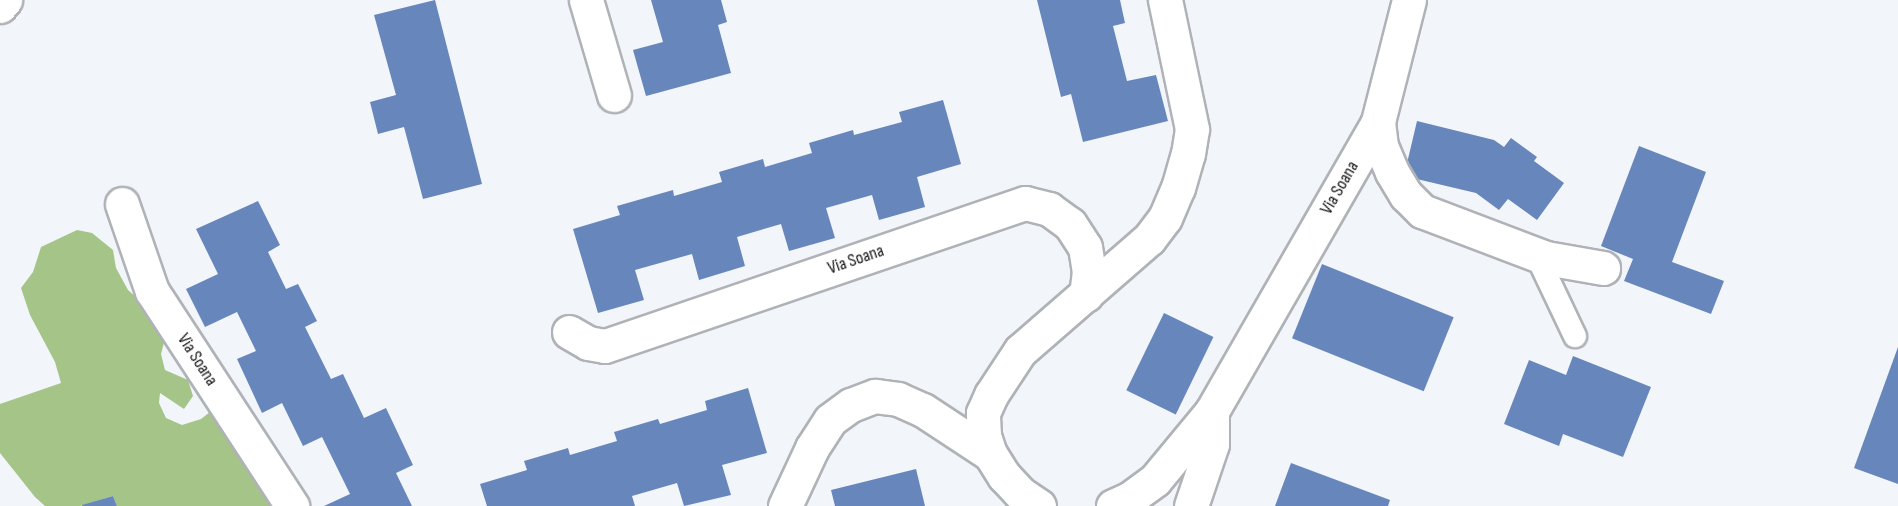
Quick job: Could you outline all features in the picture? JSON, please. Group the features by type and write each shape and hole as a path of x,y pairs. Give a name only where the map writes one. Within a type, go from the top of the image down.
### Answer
{"street":[{"path":"0,6 4,0"},
{"path":"586,0 614,95"},
{"path":"1039,506 1004,477 990,454 984,435 983,413 991,395 1020,351 1134,254 1165,218 1178,188 1188,154 1192,129 1165,0"},
{"name":"Via Soana","path":"1113,506 1129,499 1155,480 1212,411 1378,122 1409,0"},
{"name":"Via Soana","path":"1378,122 1381,146 1392,172 1406,195 1422,211 1536,254 1603,268"},
{"name":"Via Soana","path":"569,332 588,343 605,346 1025,203 1049,209 1070,224 1085,247 1089,271 1086,295"},
{"name":"Via Soana","path":"122,204 152,291 292,506"},
{"path":"785,506 812,448 830,420 851,405 875,396 898,399 923,410 990,454"},
{"name":"Via Soana","path":"1191,506 1212,444 1212,411"}],"lane":[{"path":"1536,254 1575,336"}],"green space":[{"path":"77,230 92,233 113,250 116,268 128,290 151,310 166,335 161,354 165,370 188,380 193,396 184,409 160,393 159,403 166,418 182,425 201,419 210,412 270,506 117,506 113,496 80,506 45,506 0,453 0,404 61,383 55,362 30,315 21,288 33,272 41,247"}],"building":[{"path":"435,0 482,184 423,199 404,127 378,134 370,102 396,95 374,15"},
{"path":"651,0 721,0 727,22 718,25 731,73 646,96 633,50 663,42"},
{"path":"1037,0 1120,0 1125,23 1113,26 1127,81 1156,75 1168,121 1083,142 1071,94 1061,97"},
{"path":"943,100 961,164 917,177 925,207 879,220 872,195 826,208 835,238 789,251 781,224 737,237 745,266 699,280 692,254 635,270 644,300 598,313 573,229 620,215 617,206 673,190 674,196 722,182 719,172 763,159 765,167 812,153 809,143 853,130 854,135 902,122 899,112"},
{"path":"1417,121 1494,140 1504,147 1511,138 1537,157 1534,161 1564,183 1537,220 1508,199 1499,210 1476,193 1404,176"},
{"path":"1639,146 1706,172 1672,262 1724,281 1711,314 1624,281 1633,259 1601,246"},
{"path":"258,201 280,245 268,252 286,289 298,284 317,321 305,327 331,379 343,374 364,418 386,408 413,465 396,473 412,506 324,506 350,494 322,437 303,446 282,403 262,413 237,359 256,351 237,312 205,327 186,289 218,274 196,229"},
{"path":"1322,264 1454,317 1424,391 1292,338"},
{"path":"1164,313 1213,337 1176,414 1126,390"},
{"path":"1898,347 1898,484 1854,468"},
{"path":"1573,356 1651,387 1623,457 1563,434 1559,446 1504,424 1529,360 1566,375"},
{"path":"748,388 767,453 722,465 731,495 684,506 677,483 632,496 635,506 487,506 480,484 527,470 524,461 568,448 570,455 617,441 614,432 658,419 660,424 707,410 705,401"},
{"path":"1291,463 1390,500 1388,506 1275,506"},
{"path":"916,469 925,506 835,506 831,490"},
{"path":"113,496 117,506 82,506 82,505"}]}
